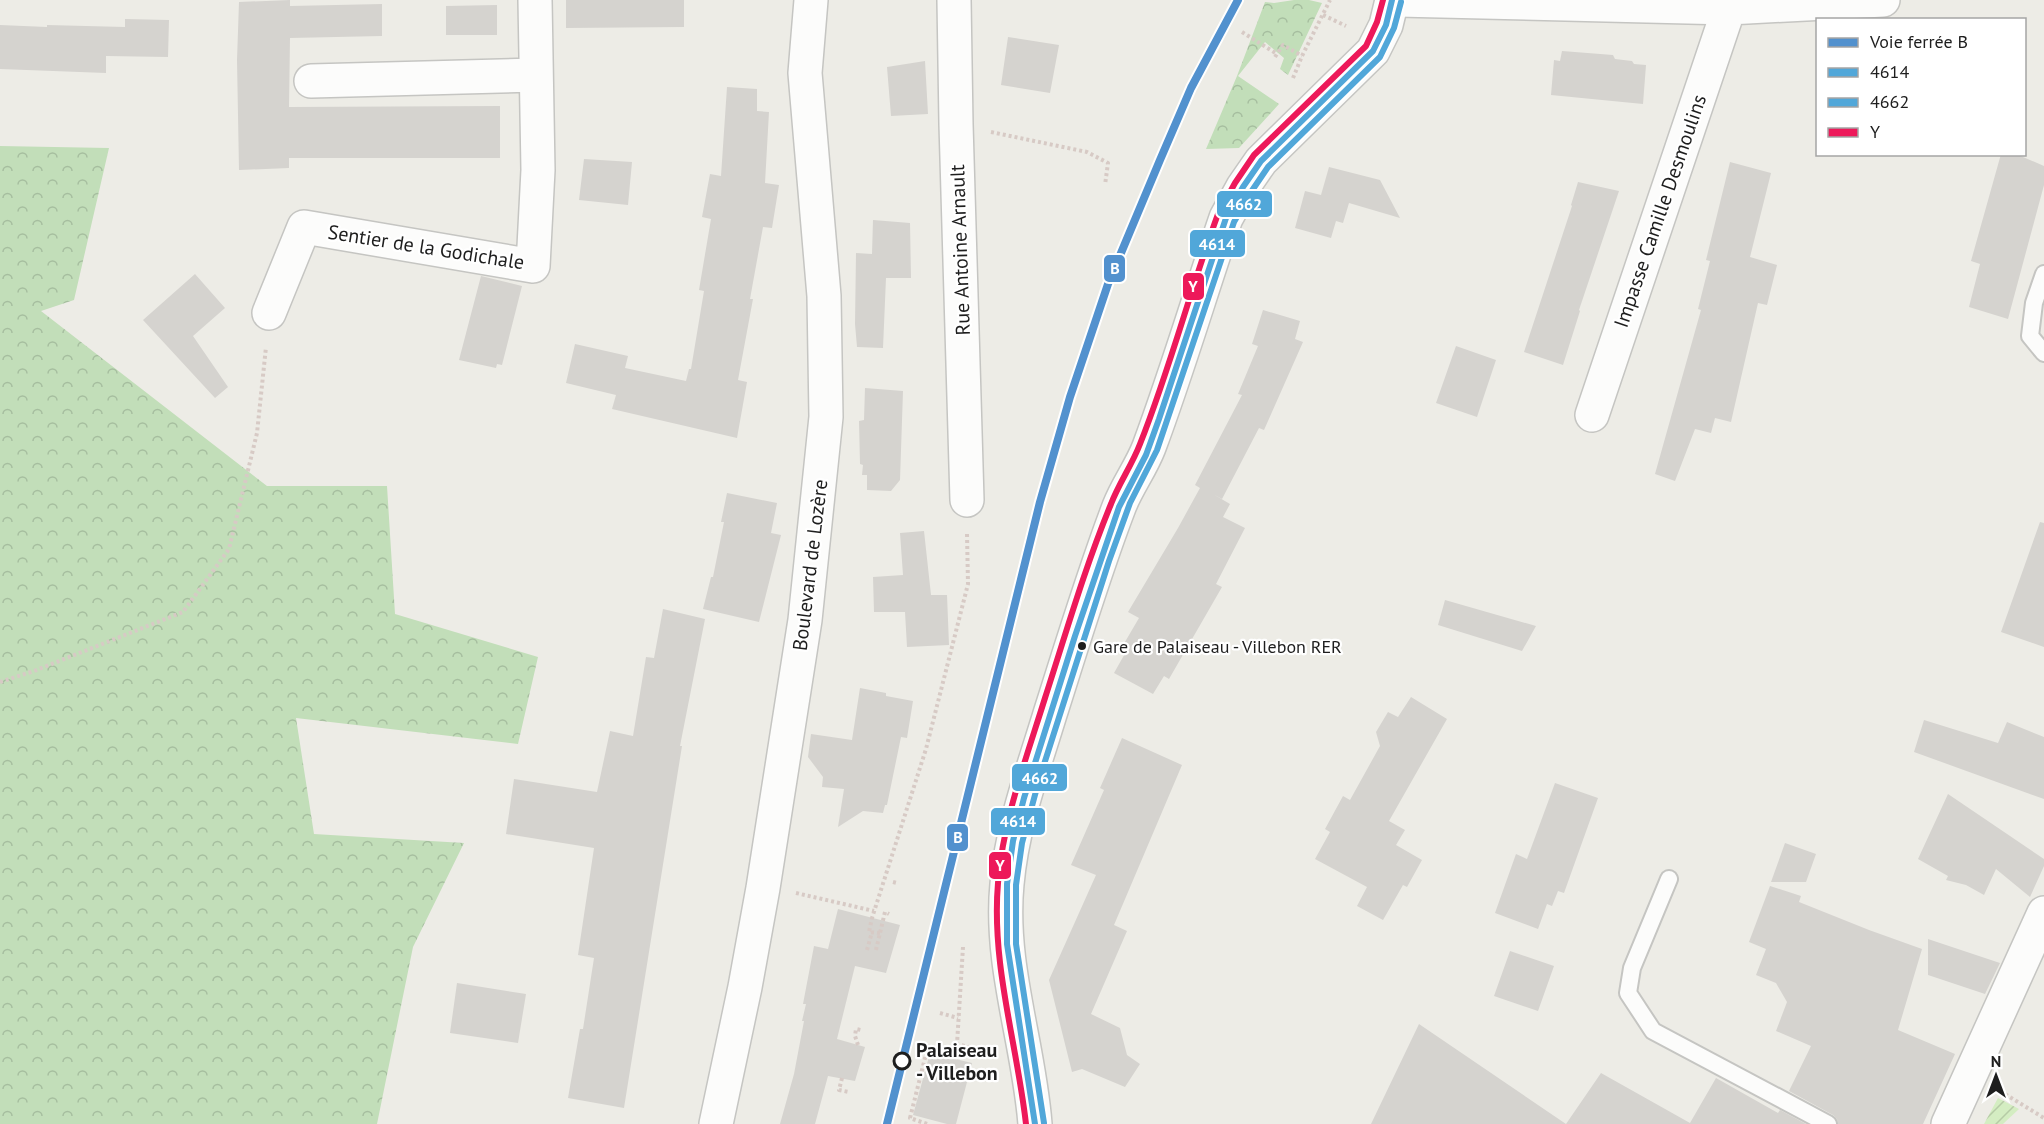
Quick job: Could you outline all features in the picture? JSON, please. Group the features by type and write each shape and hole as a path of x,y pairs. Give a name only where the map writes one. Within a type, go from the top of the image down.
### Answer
{"street":[{"name":"Sentier de la Godichale","path":"269,313 304,227 533,266 538,170 535,0"},
{"name":"Boulevard de Lozère","path":"716,1124 761,899 805,620 826,417 824,296 805,73 812,0"},
{"name":"Rue Antoine Arnault","path":"954,0 967,500"},
{"path":"1035,1124 1033,1096 1015,1005 1007,933 1006,885 1013,841 1023,801 1076,630 1120,504 1148,450 1226,218 1243,187 1262,161 1372,51 1386,25 1392,0"},
{"path":"1398,0 1729,8 1883,0"},
{"name":"Impasse Camille Desmoulins","path":"1592,415 1729,8"},
{"path":"310,81 535,75"},
{"path":"1948,1124 2044,913"}],"lane":[{"path":"2044,274 2034,303 2030,336 2044,353"},
{"path":"1669,879 1632,968 1628,993 1653,1031 1828,1124"}],"path":[{"path":"1242,32 1276,55 1283,45 1302,56"},
{"path":"956,124 1087,152 1108,164 1105,185"},
{"path":"0,682 34,671 183,612 229,549 257,433 269,313"},
{"path":"880,933 869,932 874,911 926,749 968,584 967,500"},
{"path":"799,894 874,911"},
{"path":"876,950 885,912 889,914"},
{"path":"867,950 872,932"},
{"path":"954,1059 963,947"},
{"path":"940,1013 958,1018"},
{"path":"858,1045 855,1036 856,1029 861,1030"},
{"path":"957,1044 998,1054"},
{"path":"909,1124 928,1046 956,1052"},
{"path":"1971,1073 2044,1118"},
{"path":"842,1078 838,1090 849,1092"},
{"path":"910,1118 927,1124"}],"green space":[{"path":"1294,0 1322,3 1288,75 1280,69 1284,58 1265,42 1238,76 1279,104 1239,148 1206,149 1265,2"},
{"path":"0,146 109,148 74,300 41,311 267,486 387,486 395,614 538,657 518,744 296,718 314,834 464,843 413,947 377,1124 0,1124"},
{"path":"1998,1098 2019,1109 2003,1124 1984,1124"}],"building":[{"path":"290,0 290,6 382,4 382,36 290,38 289,107 500,106 500,158 289,158 289,168 239,170 237,60 239,2"},
{"path":"566,0 684,0 684,27 566,28"},
{"path":"497,5 497,35 446,35 446,6"},
{"path":"125,19 169,20 168,57 106,56 106,73 0,69 0,25 125,27"},
{"path":"1008,37 1059,45 1050,93 1001,85"},
{"path":"1562,51 1613,55 1615,59 1646,65 1643,104 1551,95 1554,60 1560,61"},
{"path":"925,61 928,114 891,116 887,67"},
{"path":"727,87 757,89 757,111 769,112 765,183 779,185 772,228 763,227 750,299 753,299 738,380 747,382 737,438 612,409 616,395 566,383 575,344 628,356 625,368 686,381 689,369 691,369 704,291 699,290 711,219 702,217 710,174 721,176"},
{"path":"2000,156 2021,156 2044,166 2044,185 2008,319 1969,307 1980,264 1971,261"},
{"path":"584,159 632,162 628,205 579,200"},
{"path":"1730,162 1771,173 1750,257 1777,265 1767,305 1758,303 1731,422 1715,418 1711,433 1695,429 1675,481 1655,474 1701,310 1698,309 1710,261 1706,260"},
{"path":"1329,167 1380,180 1400,218 1349,203 1343,223 1336,221 1331,238 1295,228 1305,191 1321,195"},
{"path":"1578,182 1619,191 1563,365 1524,352"},
{"path":"873,220 910,223 911,278 886,278 883,348 857,347 855,324 856,253 872,254"},
{"path":"195,274 225,308 193,336 228,387 215,398 143,320"},
{"path":"481,276 522,286 502,365 497,364 496,368 459,360"},
{"path":"1263,310 1300,321 1295,339 1303,342 1264,430 1259,428 1222,499 1213,494 1230,504 1223,517 1245,528 1216,584 1222,587 1169,679 1164,676 1153,694 1114,673 1127,650 1122,647 1139,618 1128,612 1200,488 1195,485 1242,395 1238,394 1258,346 1252,344"},
{"path":"1456,346 1496,360 1477,417 1436,403"},
{"path":"865,388 903,391 900,480 891,491 867,490 867,475 862,475 859,421 864,420"},
{"path":"727,493 777,503 771,533 781,535 759,622 703,609 711,577 713,577 724,522 721,522"},
{"path":"2040,522 2044,523 2044,647 2001,632"},
{"path":"924,531 931,595 947,595 949,645 907,647 905,612 874,612 873,577 903,575 900,533"},
{"path":"1445,600 1536,626 1522,651 1438,625"},
{"path":"663,609 705,619 680,746 682,746 624,1108 568,1098 580,1029 583,1029 594,958 578,955 594,848 506,834 514,779 597,792 610,731 633,736 646,657 654,658"},
{"path":"860,688 913,701 907,738 901,737 887,805 883,813 863,811 838,827 844,789 822,787 823,777 808,757 811,734 852,740"},
{"path":"1411,697 1447,719 1389,821 1405,830 1396,845 1422,860 1407,887 1403,885 1383,920 1357,906 1367,887 1315,859 1330,832 1325,829 1343,796 1350,800 1380,746 1376,732 1388,712 1398,717"},
{"path":"1924,720 1998,743 2007,722 2044,737 2044,799 1914,752"},
{"path":"1122,738 1182,765 1114,925 1127,931 1091,1014 1120,1028 1127,1055 1140,1064 1125,1087 1082,1069 1072,1072 1049,980 1096,875 1071,865 1104,790 1100,788"},
{"path":"1555,783 1598,798 1564,893 1558,891 1552,906 1547,904 1538,929 1495,913 1516,854 1527,859"},
{"path":"1948,794 2044,859 2044,866 2030,897 1996,869 1984,895 1966,885 1946,880 1948,876 1918,859"},
{"path":"1785,843 1816,854 1806,882 1771,882"},
{"path":"1770,886 1801,896 1799,902 1922,949 1898,1030 1955,1054 1923,1124 1838,1124 1833,1115 1789,1091 1811,1046 1776,1031 1787,1002 1776,983 1756,975 1766,949 1749,942"},
{"path":"838,909 900,925 886,973 855,966 837,1039 865,1047 855,1081 828,1076 815,1124 780,1124 794,1074 804,1021 802,1021 806,1004 803,1004 814,946 828,949"},
{"path":"1928,939 2000,963 1985,994 1928,975"},
{"path":"1510,951 1554,966 1538,1011 1494,996"},
{"path":"457,983 526,994 518,1043 450,1033"},
{"path":"1419,1024 1566,1124 1371,1124"},
{"path":"930,1053 972,1063 956,1124 947,1124 913,1115"},
{"path":"1601,1073 1690,1123 1716,1078 1778,1113 1780,1110 1806,1124 1566,1124"}],"rail line":[{"name":"B","path":"887,1124 1040,502 1070,397 1108,284 1160,160 1191,88 1238,0"}],"transit line":[{"name":"Y","path":"1026,1124 1001,974 997,913 998,883 1005,836 1030,744 1093,552 1114,496 1137,452 1151,416 1218,214 1254,155 1366,46 1377,22 1383,0"},
{"name":"4614","path":"1035,1124 1007,944 1007,884 1013,841 1024,798 1075,636 1119,507 1146,455 1226,218 1261,161 1373,51 1386,25 1392,0"},
{"name":"4662","path":"1044,1123 1016,944 1016,885 1022,843 1039,780 1109,561 1130,503 1157,450 1234,222 1268,167 1380,57 1394,28 1401,2"}],"place":[{"name":"Gare de Palaiseau - Villebon RER","path":"1082,646"},
{"name":"Palaiseau - Villebon","path":"902,1061"}]}
